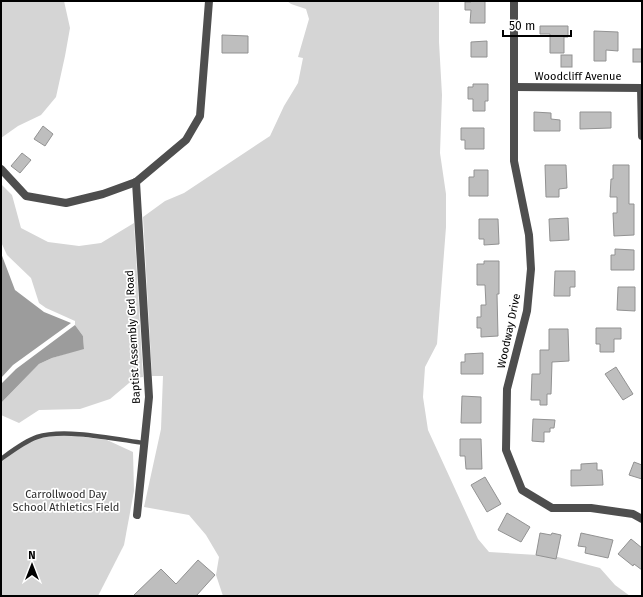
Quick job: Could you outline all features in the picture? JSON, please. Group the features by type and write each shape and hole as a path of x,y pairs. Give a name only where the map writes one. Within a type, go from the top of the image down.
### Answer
{"street":[{"path":"1,169 26,196 66,203 103,194 136,182 186,140 200,116 209,1"},
{"name":"Woodway Drive","path":"514,1 514,161 529,235 531,269 527,311 507,389 506,450 522,490 552,508 591,508 633,514 642,519"},
{"name":"Woodcliff Avenue","path":"514,87 642,88"},
{"path":"642,88 642,136"},
{"name":"Baptist Assembly Grd Road","path":"136,182 149,397 137,515"}],"lane":[{"path":"1,459 37,437 57,433 144,443"}],"green space":[{"path":"1,1 64,1 70,28 56,97 41,115 18,126 1,138"},
{"path":"287,1 439,1 439,42 442,95 440,153 446,194 446,227 437,344 425,367 423,397 428,430 478,539 489,552 554,556 600,568 615,585 630,596 223,596 216,575 219,557 206,535 189,515 144,507 161,429 163,376 152,376 143,217 165,201 184,193 270,136 284,106 298,83 303,58 298,57 309,19 306,9 291,4"},
{"path":"1,184 12,195 21,228 48,242 79,246 101,243 134,223 143,377 135,378 110,399 80,409 39,410 19,423 1,415 1,403 39,364 52,358 84,348 83,336 75,325 75,321 46,308 39,303 31,278 7,255 1,242"},
{"name":"Carrollwood Day School Athletics Field","path":"55,433 107,440 133,452 134,491 124,545 98,596 1,596 1,460 34,438"}],"shaded area":[{"path":"1,253 15,290 44,312 71,323 13,365 1,378"},
{"path":"75,325 83,336 84,349 52,358 39,364 1,403 1,384 16,369"}],"building":[{"path":"485,1 485,23 470,23 471,10 465,10 465,2"},
{"path":"540,26 568,26 568,37 564,37 564,53 550,53 550,34 540,34"},
{"path":"594,31 618,32 618,51 606,50 606,61 594,61"},
{"path":"222,35 248,36 248,53 222,53"},
{"path":"487,41 487,57 471,57 471,42"},
{"path":"633,49 642,49 642,62 633,62"},
{"path":"561,55 572,55 572,67 561,67"},
{"path":"473,84 488,84 488,101 485,101 485,111 473,111 473,99 468,99 468,87 473,87"},
{"path":"534,112 551,113 551,119 560,120 560,131 534,131"},
{"path":"580,112 611,112 611,128 580,129"},
{"path":"43,126 53,134 45,146 34,139"},
{"path":"461,128 484,128 484,149 465,149 465,140 461,140"},
{"path":"22,153 31,160 20,173 11,166"},
{"path":"545,165 566,165 567,188 559,189 559,197 546,197"},
{"path":"613,165 629,165 629,204 634,204 634,235 614,236 613,213 617,213 617,197 610,197 611,179 613,179"},
{"path":"474,170 488,170 488,196 469,196 469,177 474,177"},
{"path":"568,218 569,240 550,241 549,219"},
{"path":"479,219 498,219 499,244 484,245 484,239 479,239"},
{"path":"615,249 634,250 634,270 611,270 611,255 615,255"},
{"path":"484,261 499,261 499,294 497,294 498,336 481,337 481,328 477,328 477,317 481,317 481,305 486,305 485,285 477,285 477,264 484,264"},
{"path":"555,271 575,271 575,287 570,287 570,296 554,296"},
{"path":"618,287 635,287 635,311 617,310"},
{"path":"596,328 621,328 621,339 614,339 614,352 600,352 600,344 596,344"},
{"path":"549,329 568,329 569,361 552,362 551,394 547,394 547,405 540,405 540,400 531,400 532,374 540,374 540,350 549,350"},
{"path":"483,353 483,374 461,374 461,362 465,362 465,354"},
{"path":"616,367 633,394 623,400 605,374"},
{"path":"462,396 481,397 481,423 461,423"},
{"path":"533,419 555,420 554,428 550,428 550,432 544,432 544,442 532,441"},
{"path":"460,439 481,439 482,469 466,469 465,456 460,456"},
{"path":"634,462 642,465 642,479 629,475"},
{"path":"597,463 597,470 602,470 603,485 571,486 571,470 581,470 581,464"},
{"path":"485,477 501,504 487,512 471,485"},
{"path":"507,513 530,527 521,542 498,530"},
{"path":"540,533 561,535 556,559 536,555"},
{"path":"581,533 613,540 608,558 585,553 586,547 578,546"},
{"path":"631,539 642,548 642,570 634,564 633,566 618,554"},
{"path":"198,560 215,575 196,596 133,596 161,569 176,584"}]}
